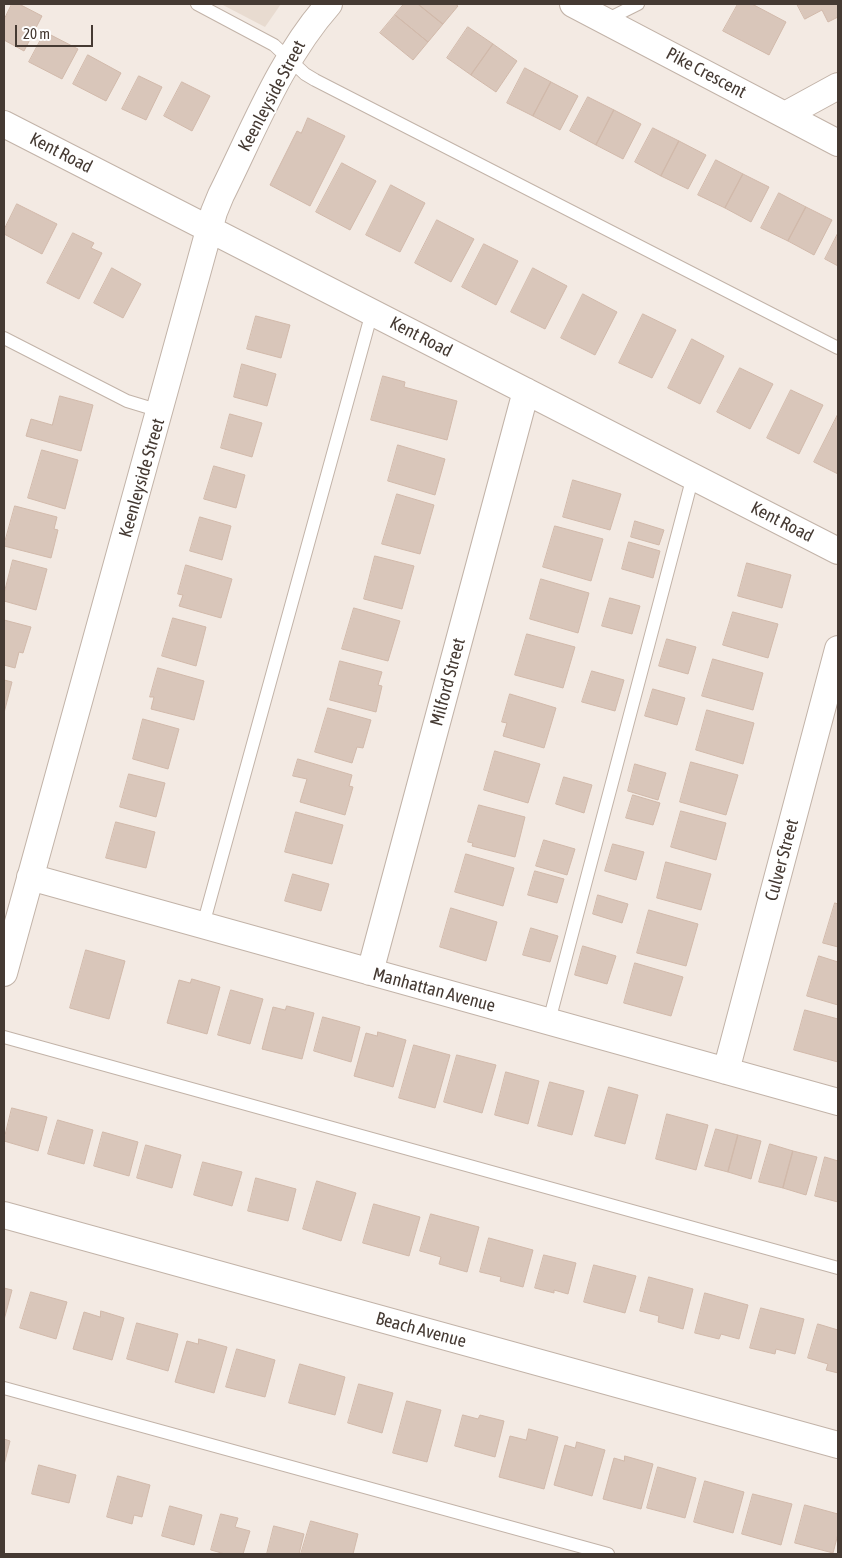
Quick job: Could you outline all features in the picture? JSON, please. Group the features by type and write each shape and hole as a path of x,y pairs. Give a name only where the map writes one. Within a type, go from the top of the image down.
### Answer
{"street":[{"name":"Keenleyside Street","path":"4,973 209,229 220,195 290,58 314,21 329,4"},
{"name":"Pike Crescent","path":"573,4 838,143"},
{"path":"785,115 838,86"},
{"name":"Kent Road","path":"4,124 838,551"},
{"name":"Milford Street","path":"370,972 526,391"},
{"name":"Culver Street","path":"726,1071 838,649"},
{"name":"Manhattan Avenue","path":"30,877 838,1102"},
{"name":"Beach Avenue","path":"4,1215 838,1445"}],"lane":[{"path":"197,4 274,45 305,74 315,80 838,348"},
{"path":"606,20 638,4"},
{"path":"203,926 372,312"},
{"path":"4,338 126,401 160,412"},
{"path":"549,1021 693,476"},
{"path":"4,1036 838,1268"},
{"path":"4,1388 608,1554"}],"shaded area":[{"path":"221,4 281,4 265,27"}],"building":[{"path":"12,4 19,4 42,16 24,51 4,40 4,20"},
{"path":"404,4 418,4 443,24 428,42 395,15"},
{"path":"418,4 455,4 458,6 443,24"},
{"path":"738,4 752,4 786,22 769,55 723,31"},
{"path":"797,4 838,4 838,17 828,22 822,10 805,19"},
{"path":"395,15 428,42 413,60 380,33"},
{"path":"468,27 493,44 471,75 447,58"},
{"path":"45,32 78,49 62,79 29,62"},
{"path":"493,44 517,61 496,92 471,75"},
{"path":"88,55 121,73 106,101 73,84"},
{"path":"525,68 551,82 533,116 507,103"},
{"path":"139,76 162,87 146,120 122,109"},
{"path":"182,82 210,96 192,131 164,116"},
{"path":"551,82 578,96 560,130 533,116"},
{"path":"588,97 614,110 596,145 570,131"},
{"path":"614,110 641,124 623,159 596,145"},
{"path":"308,118 345,136 310,206 270,185 297,131 301,133"},
{"path":"653,128 679,141 661,176 635,162"},
{"path":"679,141 706,155 688,189 661,176"},
{"path":"716,160 743,174 725,208 698,195"},
{"path":"342,163 376,181 350,230 316,212"},
{"path":"743,174 769,187 751,222 725,208"},
{"path":"391,185 425,203 400,252 366,235"},
{"path":"779,193 806,207 788,241 761,228"},
{"path":"17,204 57,224 42,254 4,234 4,230"},
{"path":"806,207 832,220 814,255 788,241"},
{"path":"437,220 474,239 451,282 415,263"},
{"path":"73,233 94,243 91,248 102,253 79,299 47,283"},
{"path":"838,233 838,266 825,259"},
{"path":"484,244 518,261 496,305 462,287"},
{"path":"112,268 141,284 123,318 94,303"},
{"path":"533,268 567,286 545,329 511,312"},
{"path":"583,294 617,312 595,355 561,338"},
{"path":"643,314 676,330 652,378 619,363"},
{"path":"256,316 290,325 281,358 247,349"},
{"path":"692,339 724,356 700,404 668,388"},
{"path":"242,364 276,374 267,406 234,397"},
{"path":"740,368 773,384 750,429 717,412"},
{"path":"383,376 405,382 404,387 457,401 447,440 371,420"},
{"path":"791,390 823,405 799,454 767,438"},
{"path":"60,396 93,405 81,451 26,436 31,419 52,425"},
{"path":"230,414 262,423 252,457 221,448"},
{"path":"838,414 838,474 814,462"},
{"path":"398,445 445,459 435,495 388,481"},
{"path":"42,450 78,460 65,509 28,498"},
{"path":"214,466 245,475 236,508 204,499"},
{"path":"573,480 621,494 610,530 563,517"},
{"path":"397,494 434,505 420,554 382,544"},
{"path":"15,506 57,517 54,529 58,530 51,558 4,546"},
{"path":"200,517 231,526 222,560 190,551"},
{"path":"635,521 664,530 659,545 631,537"},
{"path":"555,526 603,539 591,581 543,567"},
{"path":"629,542 660,551 653,578 622,569"},
{"path":"375,556 414,566 402,609 364,599"},
{"path":"13,560 47,569 36,610 4,601 4,594"},
{"path":"747,563 791,575 782,608 738,596"},
{"path":"186,565 232,579 221,618 179,606 183,595 178,594"},
{"path":"541,579 589,593 578,633 530,619"},
{"path":"610,598 640,606 632,634 602,626"},
{"path":"354,608 400,621 388,661 342,649"},
{"path":"733,612 778,624 768,658 723,645"},
{"path":"173,618 206,627 196,666 162,656"},
{"path":"4,620 31,627 23,653 19,652 15,668 4,665"},
{"path":"527,634 575,647 563,688 515,675"},
{"path":"667,639 696,647 688,674 659,666"},
{"path":"713,659 763,673 753,710 702,696"},
{"path":"340,661 382,672 378,685 382,686 376,712 330,700"},
{"path":"158,668 204,681 194,720 151,709 154,697 150,697"},
{"path":"592,671 624,680 615,711 582,702"},
{"path":"4,680 12,682 4,713"},
{"path":"653,689 685,698 677,725 645,716"},
{"path":"510,694 556,708 544,748 503,736 507,723 502,722"},
{"path":"328,708 371,720 363,748 357,747 352,763 315,752"},
{"path":"707,710 754,723 743,764 696,750"},
{"path":"143,719 179,729 168,769 133,759"},
{"path":"495,751 540,764 528,803 484,790"},
{"path":"298,759 352,775 349,786 353,787 345,815 300,802 307,779 293,776"},
{"path":"691,762 738,775 726,815 680,802"},
{"path":"635,764 666,773 658,800 628,791"},
{"path":"129,774 165,783 156,817 120,807"},
{"path":"564,777 592,785 584,813 556,804"},
{"path":"633,795 660,803 653,825 626,818"},
{"path":"479,805 525,817 515,857 472,846 473,843 468,842"},
{"path":"681,811 726,823 716,860 671,847"},
{"path":"296,812 343,825 332,864 285,852"},
{"path":"116,822 155,832 146,868 106,858"},
{"path":"544,840 575,849 567,875 536,866"},
{"path":"613,844 644,852 636,880 605,871"},
{"path":"466,854 514,868 503,906 455,892"},
{"path":"666,862 711,874 701,910 657,898"},
{"path":"535,871 564,879 557,903 528,895"},
{"path":"293,874 329,884 321,911 285,901"},
{"path":"598,895 628,904 622,923 593,914"},
{"path":"835,903 838,904 838,947 823,943"},
{"path":"451,908 497,922 486,961 440,947"},
{"path":"649,910 698,924 686,966 637,953"},
{"path":"531,928 558,936 550,962 523,955"},
{"path":"583,946 616,956 607,984 575,975"},
{"path":"86,950 125,961 109,1019 70,1008"},
{"path":"819,956 838,962 838,1005 807,996"},
{"path":"635,963 683,977 671,1016 624,1003"},
{"path":"192,979 220,987 207,1034 167,1023 179,980 190,983"},
{"path":"231,990 263,999 250,1044 218,1035"},
{"path":"287,1006 314,1013 302,1059 262,1049 273,1007 285,1010"},
{"path":"805,1010 838,1019 838,1062 794,1050"},
{"path":"323,1017 360,1027 351,1062 314,1051"},
{"path":"378,1032 406,1040 393,1087 354,1076 366,1033 377,1036"},
{"path":"414,1045 450,1055 435,1108 399,1098"},
{"path":"457,1055 496,1065 482,1113 444,1102"},
{"path":"506,1072 539,1081 528,1124 495,1115"},
{"path":"550,1082 584,1091 572,1135 538,1126"},
{"path":"609,1087 638,1095 625,1144 595,1136"},
{"path":"12,1108 47,1117 38,1151 4,1141"},
{"path":"667,1114 708,1125 696,1170 656,1159"},
{"path":"58,1120 93,1130 84,1164 48,1154"},
{"path":"716,1129 738,1135 728,1172 705,1166"},
{"path":"103,1132 138,1142 129,1176 94,1166"},
{"path":"738,1135 761,1141 751,1179 728,1172"},
{"path":"770,1144 793,1151 783,1188 759,1182"},
{"path":"146,1145 181,1155 172,1188 137,1178"},
{"path":"793,1151 817,1157 806,1195 783,1188"},
{"path":"825,1157 838,1161 838,1202 815,1196"},
{"path":"203,1162 242,1172 232,1206 194,1195"},
{"path":"256,1178 296,1189 288,1221 248,1211"},
{"path":"317,1181 356,1193 341,1241 303,1229"},
{"path":"374,1204 420,1217 409,1256 363,1243"},
{"path":"431,1214 479,1227 467,1272 439,1264 441,1257 420,1251"},
{"path":"489,1238 533,1250 523,1287 500,1281 501,1277 480,1272"},
{"path":"544,1255 576,1263 568,1294 554,1290 554,1293 535,1288"},
{"path":"594,1265 636,1276 625,1313 584,1302"},
{"path":"649,1277 693,1289 683,1329 658,1322 659,1316 640,1311"},
{"path":"4,1288 12,1290 4,1320"},
{"path":"31,1292 67,1302 56,1339 20,1328"},
{"path":"705,1293 748,1305 739,1339 721,1334 719,1339 695,1333"},
{"path":"761,1308 804,1319 795,1354 776,1349 775,1354 750,1348"},
{"path":"101,1311 124,1318 112,1360 73,1349 84,1312 100,1317"},
{"path":"137,1323 178,1334 168,1371 127,1359"},
{"path":"818,1324 838,1330 838,1373 826,1370 828,1364 808,1358"},
{"path":"199,1339 227,1347 214,1393 175,1382 187,1341 198,1344"},
{"path":"237,1349 275,1360 265,1397 226,1387"},
{"path":"300,1364 345,1377 335,1415 289,1403"},
{"path":"359,1384 393,1393 382,1433 348,1423"},
{"path":"407,1401 441,1410 427,1462 393,1453"},
{"path":"463,1415 478,1419 480,1415 504,1421 495,1457 455,1446"},
{"path":"529,1429 558,1437 544,1489 499,1477 510,1436 526,1440"},
{"path":"4,1439 10,1441 4,1465"},
{"path":"577,1442 605,1450 592,1496 554,1485 565,1445 575,1448"},
{"path":"625,1456 653,1464 641,1509 603,1499 614,1458 624,1461"},
{"path":"39,1465 76,1475 69,1503 32,1494"},
{"path":"658,1467 696,1478 685,1518 647,1508"},
{"path":"118,1476 150,1485 142,1517 134,1515 132,1524 107,1517"},
{"path":"705,1481 744,1492 733,1533 694,1522"},
{"path":"753,1494 792,1504 781,1545 742,1534"},
{"path":"805,1505 838,1514 838,1534 833,1553 795,1543"},
{"path":"170,1506 202,1515 194,1545 162,1536"},
{"path":"221,1514 238,1518 235,1527 250,1531 243,1554 225,1554 211,1550"},
{"path":"311,1521 358,1534 353,1554 301,1554"},
{"path":"274,1526 304,1534 299,1554 267,1554"}]}
